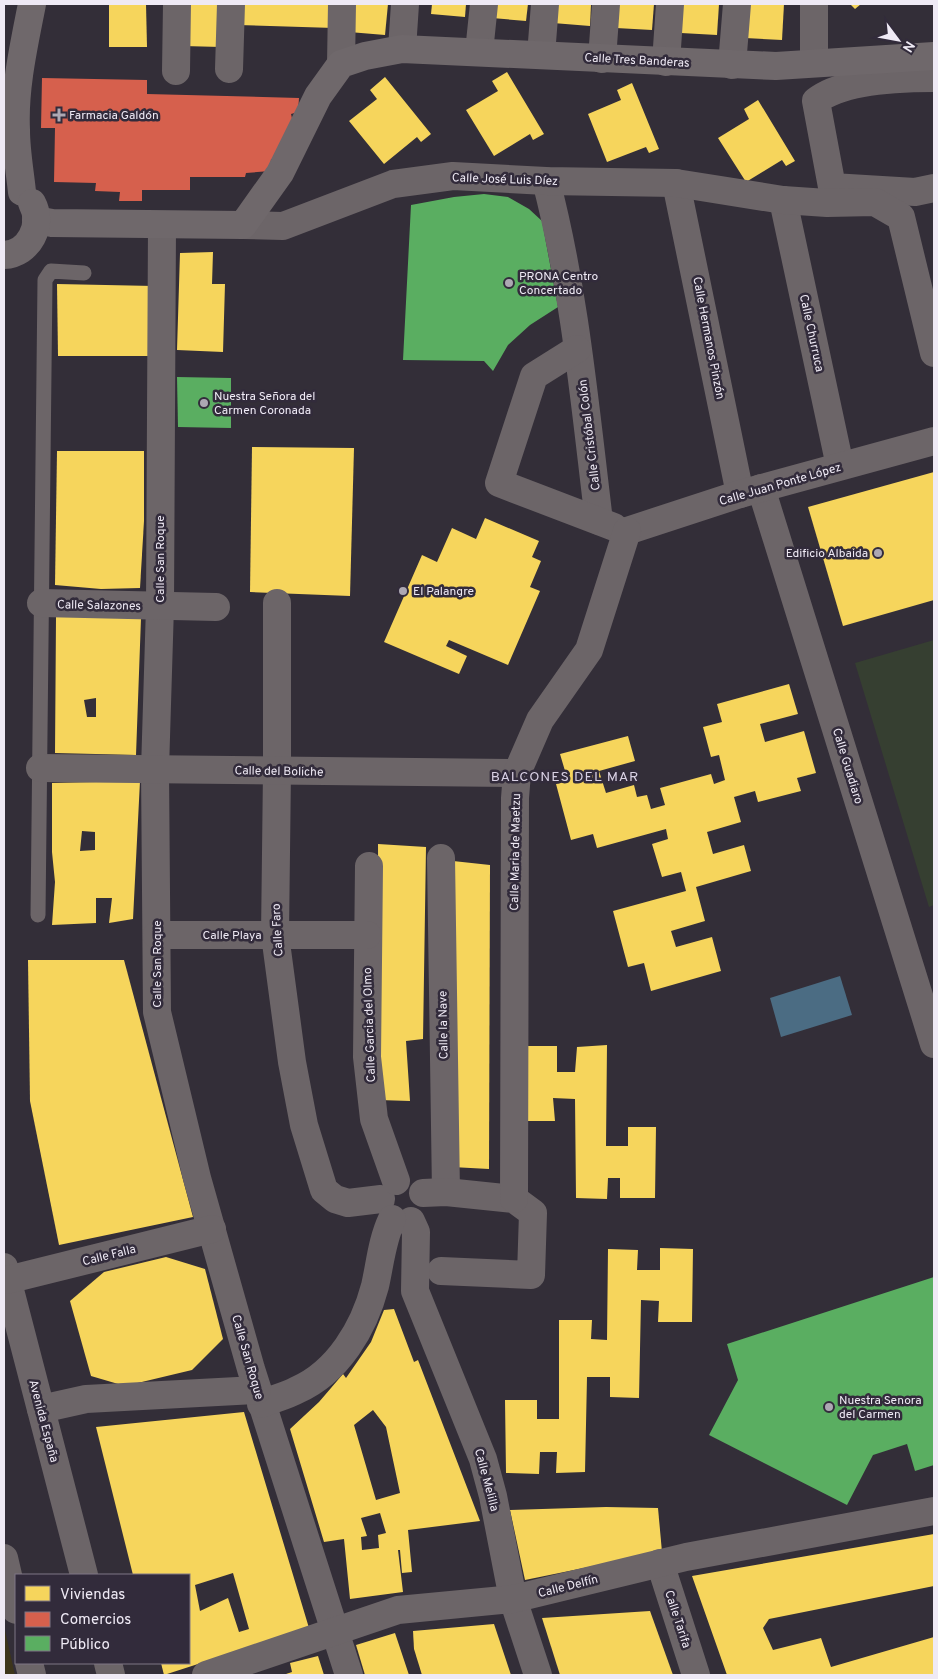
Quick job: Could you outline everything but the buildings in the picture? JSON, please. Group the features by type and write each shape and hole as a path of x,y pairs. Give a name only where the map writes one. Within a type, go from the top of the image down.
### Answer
{"street":[{"path":"4,255 12,254 30,241 35,231 35,209 13,189 16,108 25,38 32,4"},
{"path":"176,71 177,4"},
{"path":"229,69 231,4"},
{"path":"244,225 280,173 318,96 341,64 342,4"},
{"path":"402,49 405,4"},
{"path":"479,52 484,4"},
{"path":"541,55 545,4"},
{"path":"602,59 606,4"},
{"path":"666,62 670,4"},
{"path":"732,65 737,4"},
{"path":"814,4 814,63"},
{"name":"Calle Tres Banderas","path":"341,64 365,56 402,49 776,66 934,56"},
{"path":"934,78 891,79 827,92 816,101 832,187 915,192 934,188"},
{"name":"Calle José Luis Díez","path":"36,220 52,223 162,226 283,226 393,184 453,176 546,181 676,183 784,200 827,203 875,202 889,208 901,217 934,353"},
{"name":"Calle Cristóbal Colón","path":"546,181 556,220 577,349 599,521"},
{"name":"Calle Hermanos Pinzón","path":"676,183 751,491"},
{"name":"Calle Churruca","path":"784,200 840,466"},
{"name":"Calle San Roque","path":"162,226 160,606 155,770 157,1012 212,1229 259,1397 349,1675"},
{"path":"577,349 534,376 499,483 627,531"},
{"name":"Calle Juan Ponte López","path":"627,531 751,491 934,441"},
{"name":"Calle Guadiaro","path":"751,491 934,1044"},
{"name":"Calle Maria de Maetzu","path":"441,1272 531,1275 524,1206 515,798 518,773 540,720 589,650 627,531"},
{"name":"Calle Faro","path":"277,603 275,935 292,1062 304,1125 324,1190 334,1198 348,1202 395,1205"},
{"name":"Calle Salazones","path":"41,604 216,607"},
{"name":"Calle del Boliche","path":"40,768 518,773"},
{"name":"Calle la Nave","path":"395,1205 421,1212 434,1192 441,858"},
{"name":"Calle Garcia del Olmo","path":"370,866 367,935 367,1057 374,1119 395,1205"},
{"name":"Calle Playa","path":"157,935 367,935"},
{"path":"434,1192 524,1206"},
{"path":"41,1408 86,1400 259,1397 299,1390 332,1366 352,1341 365,1316 395,1205"},
{"name":"Calle Melilla","path":"395,1205 416,1232 415,1292 483,1459 493,1496 513,1599 538,1675"},
{"name":"Calle Falla","path":"5,1274 212,1229"},
{"name":"Avenida España","path":"5,1274 84,1574"},
{"path":"374,1288 405,1287 415,1292"},
{"name":"Calle Delfín","path":"206,1675 398,1610 513,1599 660,1563 934,1511"},
{"path":"4,1558 15,1606"},
{"name":"Calle Tarifa","path":"660,1563 696,1675"}],"lane":[{"path":"38,915 45,280 51,271 84,273"}],"green space":[{"path":"934,640 934,905 929,907 855,663"}],"sand":[{"path":"4,1626 15,1675 4,1675"}],"water":[{"path":"840,976 852,1015 781,1037 770,998"}],"place":[{"name":"Farmacia Galdón","path":"59,115"},
{"name":"PRONA Centro Concertado","path":"509,283"},
{"name":"Nuestra Señora del Carmen Coronada","path":"204,403"},
{"name":"Edificio Albaida","path":"878,553"},
{"name":"El Palangre","path":"403,591"},
{"name":"Nuestra Senora del Carmen","path":"829,1407"}],"district":[{"name":"BALCONES DEL MAR","path":"565,776"}]}
